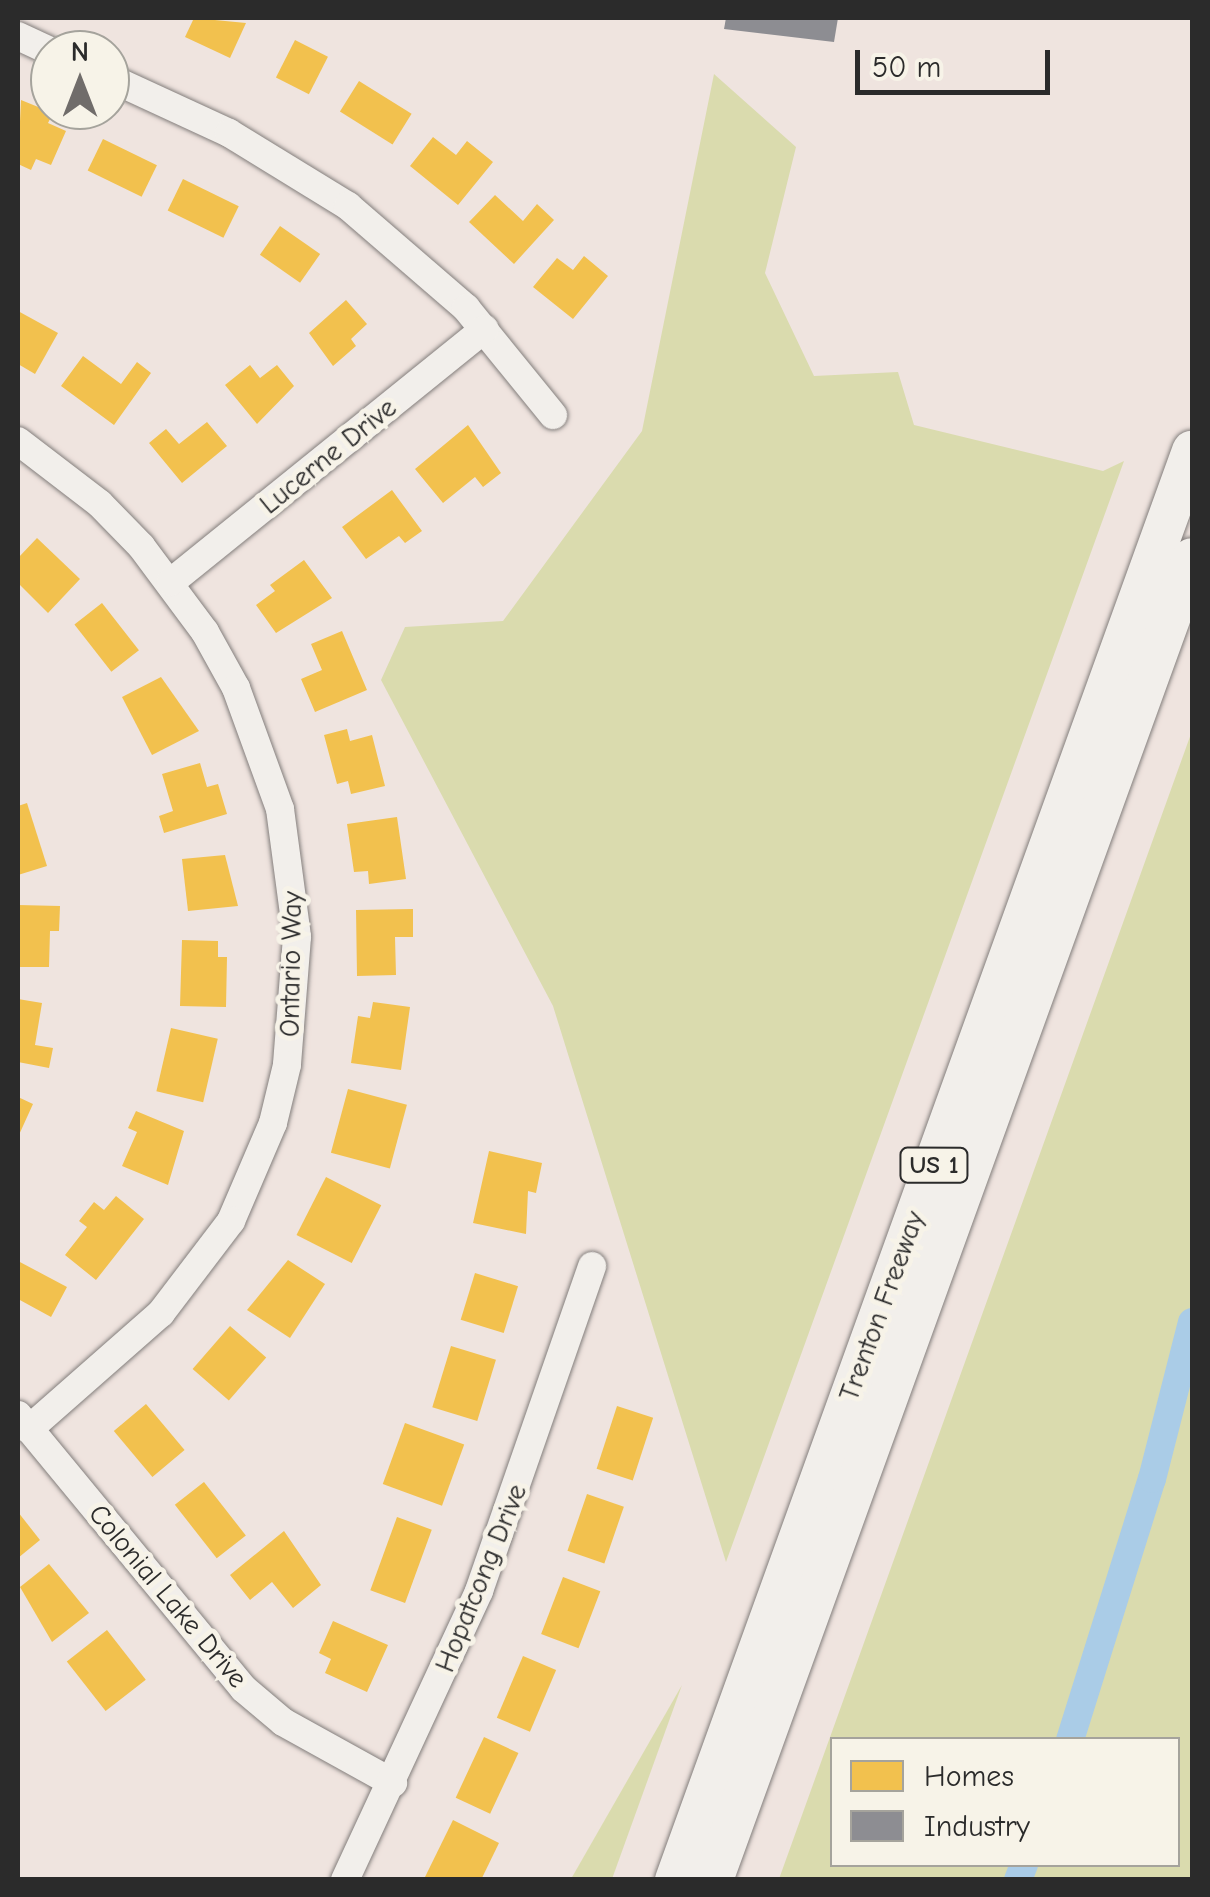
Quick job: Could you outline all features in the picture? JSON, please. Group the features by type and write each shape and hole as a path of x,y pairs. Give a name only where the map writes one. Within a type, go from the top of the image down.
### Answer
{"highway":[{"name":"Trenton Freeway","path":"675,1880 1192,450"},
{"name":"Trenton Freeway","path":"714,1880 1192,558"}],"street":[{"path":"130,88 296,171 409,254 485,329 553,416"},
{"name":"Lucerne Drive","path":"171,582 485,329"},
{"name":"Ontario Way","path":"18,441 100,504 171,582 236,688 280,809 297,937 287,1065 256,1169 199,1269 161,1313 24,1422"},
{"name":"Hopatcong Drive","path":"345,1880 479,1592 592,1266"},
{"name":"Colonial Lake Drive","path":"24,1422 244,1688 283,1722 393,1783"}],"green space":[{"path":"714,74 796,147 765,273 814,376 898,372 914,425 1103,471 1124,461 726,1562 553,1006 381,680 405,627 503,621 642,431"},
{"path":"1192,731 1192,1879 779,1879 830,1737 830,1867 1180,1867 1180,1737 830,1737"},
{"path":"682,1685 612,1879 571,1879"}],"building: Homes":[{"path":"194,18 246,23 230,58 185,37"},
{"path":"295,40 328,57 309,94 276,77"},
{"path":"359,81 412,114 393,144 340,112"},
{"path":"21,100 30,104 30,130 66,131 51,165 36,159 31,170 18,164"},
{"path":"433,137 456,155 467,141 493,162 458,205 410,166"},
{"path":"103,139 157,165 142,197 88,170"},
{"path":"183,179 239,206 223,238 168,210"},
{"path":"495,195 523,221 537,204 554,220 514,264 469,222"},
{"path":"280,226 320,254 300,283 260,255"},
{"path":"584,256 608,276 573,319 533,287 557,258 573,270"},
{"path":"346,300 367,324 351,339 356,346 333,366 309,333"},
{"path":"18,311 58,333 35,374 18,364"},
{"path":"83,356 121,384 137,362 151,373 114,425 61,386"},
{"path":"250,365 260,378 277,365 294,386 257,424 225,385"},
{"path":"207,422 227,446 182,483 149,443 166,429 179,444"},
{"path":"468,425 501,473 483,487 475,477 443,503 415,469"},
{"path":"392,490 422,531 405,543 399,536 366,559 342,527"},
{"path":"37,538 80,579 48,613 18,583 18,558"},
{"path":"304,560 332,598 276,633 256,605 275,591 270,585"},
{"path":"102,603 139,650 111,672 74,625"},
{"path":"342,631 367,690 315,712 301,679 322,670 311,644"},
{"path":"161,677 199,731 152,755 122,697"},
{"path":"347,729 350,741 372,735 385,786 351,794 348,781 337,784 324,735"},
{"path":"200,763 207,787 218,784 227,814 164,833 159,816 173,811 162,774"},
{"path":"27,803 47,866 18,875 18,806"},
{"path":"397,817 406,879 369,884 368,871 354,872 347,824"},
{"path":"225,855 238,906 188,911 182,859"},
{"path":"18,905 60,906 59,931 50,931 49,967 18,967"},
{"path":"413,909 413,937 395,937 396,975 357,976 356,910"},
{"path":"182,940 218,941 218,957 227,957 226,1007 180,1006"},
{"path":"18,999 42,1003 35,1045 53,1048 49,1068 18,1062"},
{"path":"373,1002 410,1007 401,1070 351,1063 358,1016 370,1018"},
{"path":"171,1028 218,1039 203,1102 156,1091"},
{"path":"348,1089 407,1105 390,1169 331,1153"},
{"path":"18,1097 33,1104 18,1137"},
{"path":"136,1111 184,1131 168,1185 122,1166 137,1132 128,1128"},
{"path":"489,1151 542,1163 536,1193 528,1191 526,1234 473,1223"},
{"path":"326,1177 381,1205 352,1263 296,1235"},
{"path":"116,1196 144,1219 96,1280 65,1255 87,1227 79,1221 94,1202 104,1210"},
{"path":"288,1260 325,1284 290,1338 247,1310"},
{"path":"18,1261 67,1287 51,1317 18,1299"},
{"path":"475,1273 518,1286 504,1333 461,1320"},
{"path":"230,1326 266,1357 229,1401 193,1369"},
{"path":"451,1346 496,1360 477,1421 432,1407"},
{"path":"146,1404 185,1450 152,1477 114,1431"},
{"path":"617,1406 653,1418 633,1481 597,1469"},
{"path":"405,1423 464,1445 442,1506 383,1484"},
{"path":"204,1482 246,1536 217,1558 175,1505"},
{"path":"587,1494 624,1507 604,1563 567,1551"},
{"path":"18,1512 40,1540 18,1558"},
{"path":"397,1517 432,1530 405,1603 370,1590"},
{"path":"284,1531 321,1585 293,1608 272,1582 250,1600 230,1575"},
{"path":"49,1564 89,1613 52,1642 20,1587"},
{"path":"563,1577 600,1591 578,1648 541,1634"},
{"path":"333,1621 388,1645 367,1692 325,1673 331,1659 319,1653"},
{"path":"107,1630 146,1680 106,1711 67,1661"},
{"path":"523,1656 556,1670 530,1732 497,1718"},
{"path":"484,1737 518,1753 490,1814 456,1798"},
{"path":"453,1820 499,1843 481,1880 425,1877"}],"building: Industry":[{"path":"726,18 838,18 834,42 724,29"}],"waterway":[{"path":"1071,1737 1152,1479 1192,1322"},
{"path":"1018,1880 1023,1867"}]}
